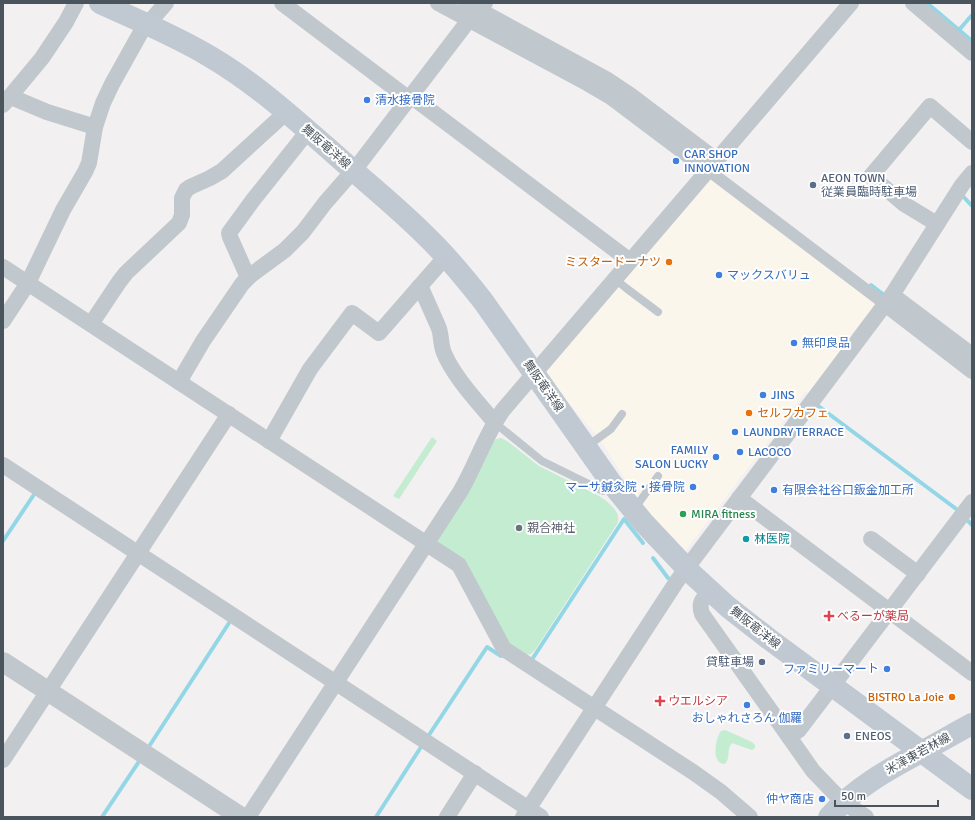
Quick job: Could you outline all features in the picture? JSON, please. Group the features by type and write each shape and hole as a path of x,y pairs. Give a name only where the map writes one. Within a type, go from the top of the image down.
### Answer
{"main road":[{"name":"舞阪竜洋線","path":"100,3 148,25 226,66 286,111 409,220 447,257 483,301 612,484 653,534 686,568 710,591 747,622 972,789"},
{"name":"米津東若林線","path":"836,810 860,788 874,778 972,724"}],"street":[{"path":"7,100 42,58 62,28 76,3"},
{"path":"3,321 28,283 63,210 85,172 89,163 95,127 103,103 112,84 141,32 166,3"},
{"path":"282,3 630,261"},
{"path":"438,3 475,9 587,83 611,97 712,165 888,300 972,371"},
{"path":"248,817 467,480 503,410 851,3"},
{"path":"913,3 972,54"},
{"path":"179,382 209,330 238,289 250,276 285,250 298,238 410,97 475,9"},
{"path":"7,100 16,99 47,112 95,127"},
{"path":"937,224 904,204 871,176 930,106 972,142"},
{"path":"91,324 126,272 179,223 182,215 182,198 186,190 222,171 286,111"},
{"path":"250,276 246,273 229,233 308,130"},
{"path":"3,464 475,773 531,814 594,708 686,568 888,300 937,224 969,185"},
{"path":"269,441 310,369 352,312 379,333 447,257"},
{"path":"3,267 459,565 504,649 707,782 750,817"},
{"path":"419,287 422,290 440,330 443,350 447,360 463,384 495,423"},
{"path":"888,300 972,355"},
{"path":"3,760 229,414"},
{"path":"739,498 972,673"},
{"path":"789,737 799,730 918,574 969,511"},
{"path":"871,539 918,574"},
{"path":"710,591 700,603 702,614 813,771 836,810 866,817"},
{"path":"3,662 241,817"},
{"path":"447,817 475,773"}],"lane":[{"path":"615,279 658,312"},
{"path":"586,447 611,429 622,414"},
{"path":"495,423 542,461 603,491 612,484"},
{"path":"631,508 640,501 658,476"}],"shaded area":[{"path":"709,178 878,306 812,395 806,391 683,554 649,517 605,447 546,377 546,368"}],"green space":[{"path":"432,437 437,441 399,499 393,496"},
{"path":"501,438 539,466 602,498 610,504 618,516 617,524 535,650 531,654 525,655 513,649 438,545 438,540 493,443 496,439"},
{"path":"725,730 752,742 755,745 755,748 752,750 732,743 729,748 727,762 725,764 721,763 716,756 716,745 721,731"}],"waterway":[{"path":"927,3 972,41"},
{"path":"959,30 972,15"},
{"path":"961,194 972,206"},
{"path":"871,285 884,295"},
{"path":"817,405 959,511"},
{"path":"3,541 35,493"},
{"path":"531,661 624,519 643,543"},
{"path":"967,520 972,525"},
{"path":"653,558 668,578"},
{"path":"148,748 229,623"},
{"path":"429,735 487,647 501,656"},
{"path":"376,817 421,747"},
{"path":"102,817 140,760"}],"place":[{"name":"清水接骨院","path":"367,100"},
{"name":"CAR SHOP INNOVATION","path":"676,161"},
{"name":"AEON TOWN 従業員臨時駐車場","path":"813,185"},
{"name":"ミスタードーナツ","path":"669,262"},
{"name":"マックスバリュ","path":"719,275"},
{"name":"無印良品","path":"794,343"},
{"name":"JINS","path":"763,395"},
{"name":"セルフカフェ","path":"749,413"},
{"name":"LAUNDRY TERRACE","path":"735,432"},
{"name":"LACOCO","path":"740,452"},
{"name":"FAMILY SALON LUCKY","path":"716,457"},
{"name":"マーサ鍼灸院・接骨院","path":"693,487"},
{"name":"有限会社谷口鈑金加工所","path":"774,490"},
{"name":"MIRA fitness","path":"683,514"},
{"name":"親合神社","path":"519,528"},
{"name":"林医院","path":"746,539"},
{"name":"べるーが薬局","path":"829,616"},
{"name":"貸駐車場","path":"762,662"},
{"name":"ファミリーマート","path":"887,669"},
{"name":"BISTRO La Joie","path":"952,697"},
{"name":"ウエルシア","path":"660,701"},
{"name":"おしゃれさろん 伽羅","path":"747,705"},
{"name":"ENEOS","path":"847,736"},
{"name":"仲ヤ商店","path":"822,799"}]}
